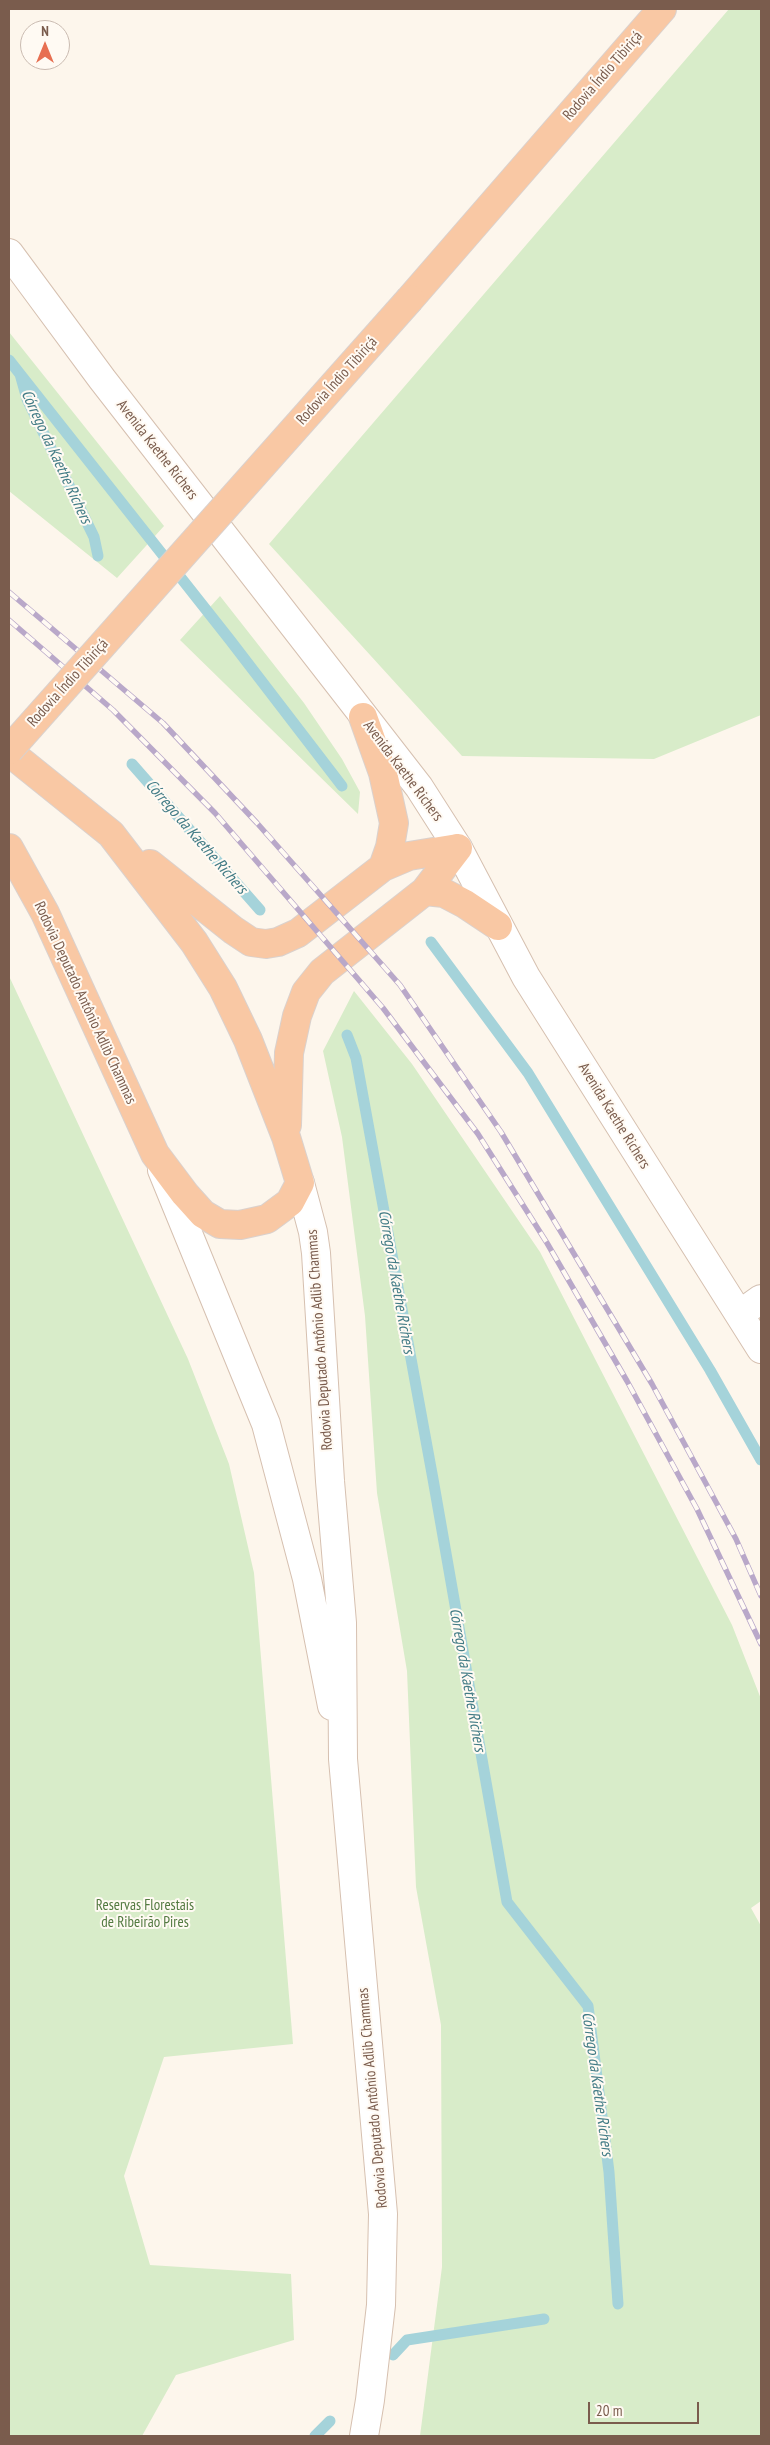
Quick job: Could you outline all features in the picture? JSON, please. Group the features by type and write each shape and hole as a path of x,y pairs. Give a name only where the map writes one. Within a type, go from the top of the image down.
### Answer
{"highway":[{"name":"Rodovia Índio Tibiriçá","path":"9,751 410,299 662,9"},
{"path":"363,717 384,773 394,823 384,867"},
{"name":"Rodovia Deputado Antônio Adlib Chammas","path":"9,751 111,834 194,942 223,988 248,1040 286,1136 300,1183"},
{"path":"111,834 233,930 251,942 266,944 278,942 298,933 384,867 409,856 458,848"},
{"name":"Rodovia Deputado Antônio Adlib Chammas","path":"9,848 45,913 155,1154"},
{"path":"286,1136 289,1053 297,1016 306,992 322,972 425,891 458,848"},
{"path":"425,891 444,893 498,926"},
{"path":"155,1154 185,1194 203,1214 220,1224 240,1226 267,1219 290,1202 300,1183"}],"main road":[{"name":"Avenida Kaethe Richers","path":"9,253 102,379 419,787 458,848 526,977 751,1306 761,1349"},
{"name":"Rodovia Deputado Antônio Adlib Chammas","path":"155,1154 266,1424 304,1570 343,1759"},
{"name":"Rodovia Deputado Antônio Adlib Chammas","path":"300,1183 314,1232 316,1253 330,1481 342,1624 343,1759 383,2214 381,2305 364,2436"}],"green space":[{"path":"729,9 761,9 761,715 654,759 462,756 269,544"},
{"path":"9,332 164,526 117,578 9,491"},
{"path":"220,596 304,703 342,759 360,792 358,814 180,640"},
{"name":"Reservas Florestais de Ribeirão Pires","path":"9,976 188,1359 229,1464 254,1573 293,2044 164,2057 124,2176 150,2265 291,2274 294,2340 176,2375 142,2436 9,2436"},
{"path":"354,991 412,1064 540,1252 732,1625 761,1699 761,1901 751,1908 761,1926 761,2436 420,2436 442,2267 441,2025 416,1887 407,1671 377,1493 365,1316 342,1137 323,1051"}],"waterway":[{"name":"Córrego da Kaethe Richers","path":"9,360 20,374 27,399 94,537 98,556"},
{"path":"20,374 230,640 342,786"},
{"name":"Córrego da Kaethe Richers","path":"132,764 260,910"},
{"name":"Córrego da Kaethe Richers","path":"431,942 528,1073 710,1370 761,1460"},
{"name":"Córrego da Kaethe Richers","path":"347,1035 356,1058 433,1479 507,1902 588,2006 609,2172 618,2304"},
{"path":"393,2355 407,2340 544,2319"},
{"path":"315,2436 330,2421"}],"railway":[{"path":"9,592 163,723 257,823 400,985 501,1132 652,1384 736,1539 761,1596"},
{"path":"9,620 113,710 215,813 383,1008 478,1134 547,1243 627,1381 697,1509 761,1644"}]}
